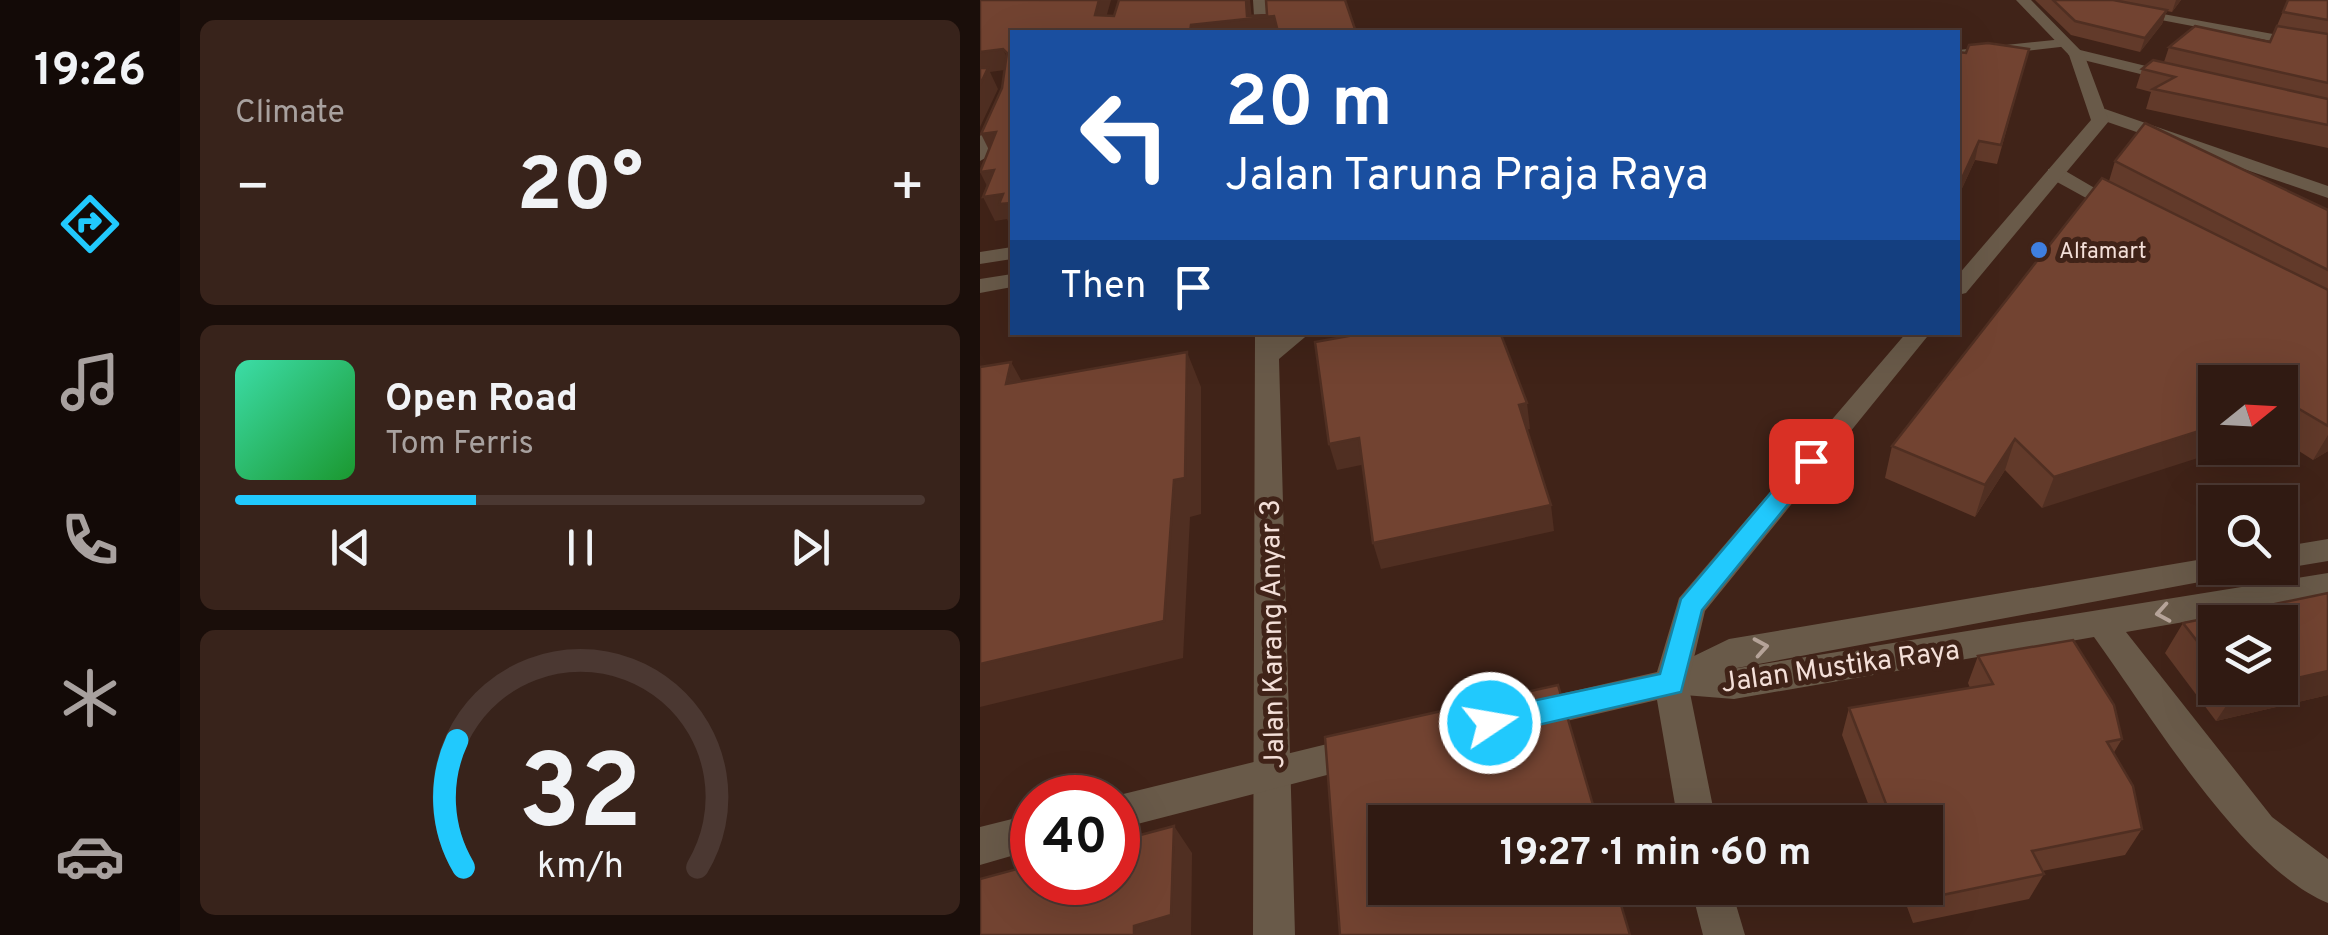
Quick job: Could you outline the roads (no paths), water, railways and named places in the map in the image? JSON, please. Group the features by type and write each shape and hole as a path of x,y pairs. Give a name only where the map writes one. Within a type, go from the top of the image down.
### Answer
{"street":[{"path":"1260,0 1262,30"},
{"path":"1960,286 2055,173 2096,132 2099,114 2070,48 2022,0"},
{"path":"2064,0 2328,48"},
{"path":"1960,55 2070,48 2192,82"},
{"path":"980,156 1007,81"},
{"path":"2099,114 2328,192"},
{"path":"2055,173 2140,220"},
{"path":"980,258 1010,253"},
{"path":"980,286 1010,281"},
{"path":"1268,344 1292,335"},
{"path":"1695,805 1671,683 1690,606 1917,335"},
{"name":"Jalan Karang Anyar 3","path":"1268,344 1274,935"},
{"path":"2298,555 2328,550"},
{"name":"Jalan Mustika Raya","path":"1671,683 1729,653 2198,572"},
{"name":"Jalan Mustika Raya","path":"1671,683 1734,684 2328,585"},
{"path":"2102,624 2258,830 2328,883"},
{"path":"1500,721 1671,683"},
{"path":"1140,804 1272,770 1405,742"},
{"path":"980,846 1010,838"},
{"path":"1716,905 1724,935"}],"place":[{"name":"Alfamart","path":"2039,250"}]}
